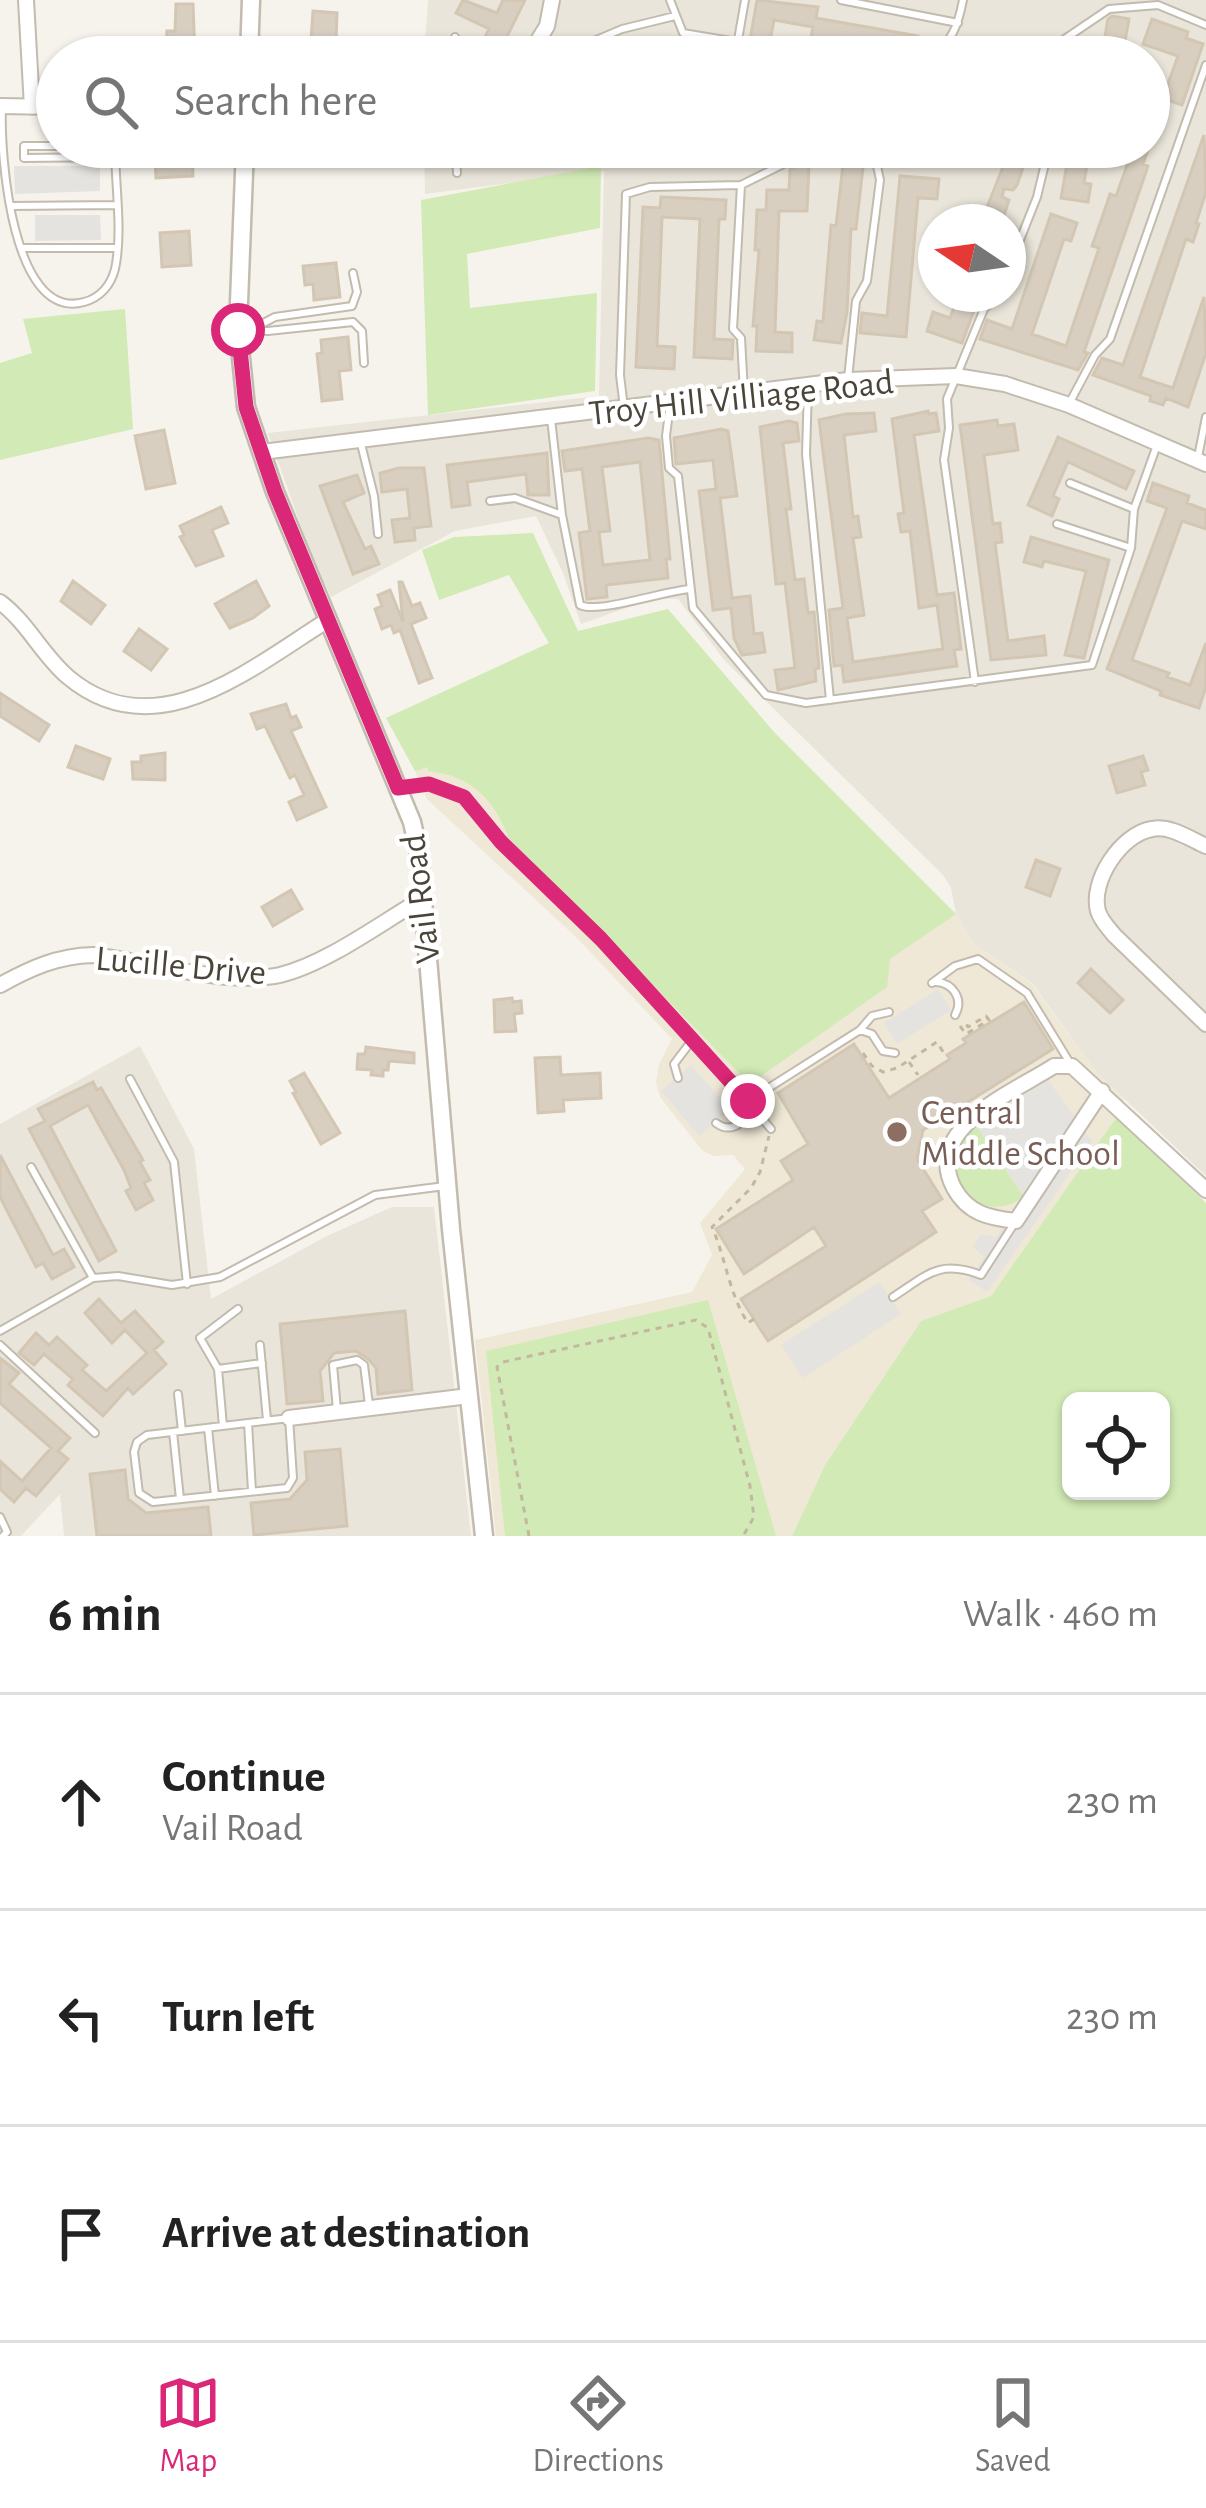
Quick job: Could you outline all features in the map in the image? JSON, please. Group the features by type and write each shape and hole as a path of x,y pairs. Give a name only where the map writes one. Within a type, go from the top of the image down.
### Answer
{"street":[{"path":"26,0 32,107"},
{"path":"250,36 251,0"},
{"path":"542,36 552,0"},
{"path":"1,106 36,107"},
{"name":"Vail Road","path":"245,168 246,407 398,788 419,853 484,1536"},
{"name":"Troy Hill Villiage Road","path":"262,452 848,380 956,376 1005,384 1069,405 1202,462"},
{"path":"0,602 69,678 102,698 140,707 178,704 215,691 328,620"},
{"path":"1206,846 1159,828 1141,832 1112,860 1096,901 1114,935 1206,1024"},
{"name":"Lucille Drive","path":"0,985 35,965 73,955 225,975 281,974 320,958 422,899"},
{"path":"1102,1091 1016,1221 980,1215 966,1204 947,1171 952,1140 964,1124 1054,1066 1072,1066 1102,1091 1206,1190"},
{"path":"289,1418 469,1396"}],"lane":[{"path":"670,0 683,33 701,36"},
{"path":"738,36 745,0"},
{"path":"841,0 958,23"},
{"path":"952,36 963,0"},
{"path":"1073,36 1108,9 1158,5 1206,25"},
{"path":"606,36 675,16"},
{"path":"1170,167 1206,65"},
{"path":"1,106 2,168 32,277 43,293 70,304 89,301 104,290 114,273 115,168"},
{"path":"36,146 24,146 25,158 36,158"},
{"path":"456,168 457,173"},
{"path":"625,409 620,375 626,194 650,187 740,185 775,168"},
{"path":"848,380 856,301 867,281 880,180 877,168"},
{"path":"1026,225 1044,168"},
{"path":"1069,405 1109,339 1170,168"},
{"path":"740,185 733,329 741,338 744,393"},
{"path":"11,206 116,205"},
{"path":"23,248 117,248"},
{"path":"246,328 275,317 352,306 357,299 353,273"},
{"path":"975,682 944,460 947,399 983,312"},
{"path":"246,328 268,331 353,322 362,331 364,363"},
{"path":"808,386 806,454 830,700"},
{"path":"670,404 665,436 669,468 677,476 693,608 766,695 806,704 1092,665 1131,548 1134,509 1157,443"},
{"path":"1202,462 1206,417"},
{"path":"551,418 562,515 580,605 588,610 657,592 690,589"},
{"path":"360,440 378,534"},
{"path":"1070,482 1134,509"},
{"path":"490,501 515,498 562,515"},
{"path":"1057,524 1131,548"},
{"path":"398,788 429,784 464,797 501,842 601,939 771,1129"},
{"path":"955,1015 957,995 945,983 932,983 955,966 978,959 1027,993 1072,1066"},
{"path":"748,1101 860,1030 872,1016 889,1012"},
{"path":"860,1030 872,1034 883,1051 895,1053"},
{"path":"678,1078 674,1064 693,1039"},
{"path":"130,1078 174,1162 187,1284"},
{"path":"716,1124 735,1128 756,1111"},
{"path":"31,1166 93,1278"},
{"path":"0,1331 93,1278 187,1284 220,1277 375,1195 448,1186"},
{"path":"893,1297 940,1268 953,1266 981,1275 1016,1221"},
{"path":"223,1426 218,1369 200,1338 238,1309"},
{"path":"0,1345 95,1433"},
{"path":"260,1345 268,1420"},
{"path":"338,1412 333,1365 357,1360 364,1365 370,1408"},
{"path":"218,1369 262,1363"},
{"path":"178,1394 180,1499"},
{"path":"289,1418 293,1478 287,1488 180,1499 145,1500 139,1493 134,1452 137,1442 147,1435 289,1418"},
{"path":"248,1423 252,1492"},
{"path":"208,1428 215,1496"},
{"path":"0,1517 7,1532 4,1536"}],"path":[{"path":"937,1042 945,1055"},
{"path":"908,1061 918,1075"},
{"path":"754,1319 748,1323 734,1303 723,1250 712,1227 751,1188 771,1129"},
{"path":"920,1144 936,1148"},
{"path":"529,1536 497,1367 696,1321 708,1328 749,1486 754,1517 743,1536"}],"shaded area":[{"path":"428,0 1206,0 1206,1176 1097,1073 1032,983 974,944 956,914 943,875 725,661 678,599 655,598 581,624 536,516 455,531 331,597 268,433 599,396 604,171 425,194 424,168 1170,168 1170,36 425,36"},
{"path":"14,166 100,168 100,191 15,194"},
{"path":"35,215 100,215 101,240 35,241"},
{"name":"Central Middle School","path":"455,754 889,959 956,914 974,944 1031,983 1097,1073 1124,1099 1118,1115 991,1296 921,1321 825,1465 792,1536 496,1536 475,1340 692,1292 712,1255 700,1223 745,1169 733,1155 713,1156 702,1150 660,1097 659,1064 672,1039 578,939 427,799 415,771"},
{"path":"938,989 951,1010 897,1044 884,1023"},
{"path":"140,1046 194,1149 211,1299 327,1236 392,1207 434,1207 471,1536 64,1536 60,1494 21,1536 0,1536 0,1124"},
{"path":"691,1065 730,1110 699,1136 661,1091"},
{"path":"1048,1080 1092,1141 987,1292 969,1280 984,1257 973,1247 981,1234 996,1237 1024,1197 976,1125"},
{"path":"879,1282 901,1314 803,1378 781,1345"}],"green space":[{"path":"601,168 600,228 467,254 470,308 597,293 595,391 428,415 421,200"},
{"path":"125,309 133,429 0,460 0,363 32,353 23,319"},
{"path":"533,533 578,631 668,609 775,733 956,914 890,959 887,987 760,1077 740,1074 509,838 479,791 457,778 428,771 428,767 415,771 386,718 549,643 509,575 439,600 422,550 454,537"},
{"path":"1118,1115 1206,1203 1206,1536 792,1536 825,1465 921,1321 991,1296"},
{"path":"976,1125 1024,1197 1006,1206 989,1206 964,1189 957,1158"},
{"path":"708,1300 776,1536 505,1536 486,1351"}],"building":[{"path":"463,0 497,13 503,0 525,0 507,36 486,36 489,29 456,13"},
{"path":"757,0 818,7 816,18 918,36 811,36 813,27 774,20 771,36 751,36"},
{"path":"176,4 193,4 194,36 167,36 167,31 175,31"},
{"path":"313,11 337,13 336,36 311,36"},
{"path":"1108,19 1129,19 1126,36 1105,36"},
{"path":"1152,19 1188,32 1186,38 1203,44 1182,105 1170,101 1170,78 1178,56 1170,53 1170,36 1146,36"},
{"path":"1204,135 1206,192 1199,224 1193,242 1186,239 1140,377 1173,388 1204,297 1206,353 1188,407 1166,398 1163,405 1093,375 1102,358 1123,365"},
{"path":"156,168 193,168 193,176 156,178"},
{"path":"809,168 807,211 779,211 775,332 792,333 792,352 756,351 757,210 766,210 767,190 789,190 790,169"},
{"path":"843,168 863,168 856,229 851,229 841,343 814,340 817,321 823,322 831,225 836,226"},
{"path":"1003,168 1023,168 1013,190 1004,189 1002,197 1008,204 988,204"},
{"path":"1066,168 1086,168 1084,183 1091,184 1088,202 1061,198"},
{"path":"1126,168 1147,168 1084,352 1088,353 1078,370 980,339 987,320 1012,329 1018,312 1026,312 1026,288 1051,214 1077,223 1071,241 1064,239 1032,334 1066,346 1099,248 1092,246 1110,194 1116,196"},
{"path":"900,176 939,179 937,199 918,198 906,337 860,333 862,313 887,316"},
{"path":"661,197 726,200 725,219 719,219 714,339 733,340 732,359 694,357 700,219 662,217 657,346 675,347 674,369 636,367 643,207 660,208"},
{"path":"189,231 191,265 162,267 160,233"},
{"path":"336,263 340,297 314,300 313,284 305,285 303,266"},
{"path":"933,312 950,318 952,312 973,312 962,343 927,331"},
{"path":"348,337 351,370 339,371 342,399 322,401 317,354 322,353 321,340"},
{"path":"874,413 876,431 844,435 853,517 858,516 861,537 853,538 864,615 847,618 853,662 943,649 937,605 919,608 910,531 901,532 898,514 904,513 892,419 936,413 939,431 914,435 937,595 954,593 961,649 954,650 957,666 844,682 842,665 834,666 829,610 843,608 819,420"},
{"path":"997,420 998,426 1014,424 1018,450 984,455 993,524 1000,523 1002,542 995,543 1008,641 1044,636 1046,655 991,660 960,425"},
{"path":"797,423 799,441 783,443 791,509 786,509 795,580 804,579 808,613 814,612 819,668 815,669 816,681 778,690 775,670 795,668 785,583 776,584 760,427"},
{"path":"164,430 175,483 146,489 135,436"},
{"path":"728,431 737,496 720,498 732,598 750,596 754,634 762,633 765,652 742,655 734,638 731,608 713,610 699,491 716,489 713,460 676,464 674,438"},
{"path":"1058,437 1134,471 1126,489 1068,462 1053,496 1059,499 1052,516 1028,505"},
{"path":"659,440 668,578 606,585 607,597 587,599 579,533 590,531 582,469 565,471 562,451","holes":["640,462 650,560 603,565 599,532 610,531 602,467"]},
{"path":"547,453 549,495 528,495 526,474 467,482 470,505 452,507 447,465"},
{"path":"424,468 431,526 414,528 415,540 395,542 392,520 410,518 407,489 382,492 380,473"},
{"path":"357,475 364,493 343,502 365,549 371,546 379,564 353,574 320,486"},
{"path":"1153,483 1189,496 1187,503 1206,510 1206,529 1182,521 1132,660 1190,685 1206,643 1206,687 1199,708 1107,669 1167,508 1147,501"},
{"path":"221,507 228,523 212,530 223,556 196,566 180,537 184,535 180,526"},
{"path":"1031,537 1109,560 1084,658 1065,655 1086,571 1044,561 1042,567 1024,562"},
{"path":"73,581 105,605 91,624 61,601"},
{"path":"256,581 269,606 230,628 215,604"},
{"path":"399,582 412,606 420,603 426,618 411,624 432,678 419,683 400,630 394,633 391,625 382,629 375,609 382,606 378,595 390,590 403,622"},
{"path":"139,629 167,649 151,670 124,651"},
{"path":"0,693 49,725 39,741 0,716"},
{"path":"286,704 301,727 291,731 326,807 297,820 289,802 304,795 295,775 290,778 265,726 257,729 251,714"},
{"path":"76,746 110,759 103,779 68,767"},
{"path":"165,753 165,780 133,779 132,762"},
{"path":"1143,756 1148,770 1141,772 1145,785 1117,793 1109,766"},
{"path":"1036,860 1060,869 1050,896 1026,887"},
{"path":"291,890 302,909 273,926 262,907"},
{"path":"1091,969 1123,1000 1110,1013 1078,983"},
{"path":"494,1000 521,1001 522,1013 514,1014 516,1031 495,1032"},
{"name":"Central Middle School","path":"1024,1002 1053,1049 923,1130 917,1159 942,1199 922,1211 936,1232 768,1341 741,1299 826,1246 814,1227 744,1274 716,1229 793,1180 781,1161 808,1144 778,1093 854,1044 889,1098 950,1059 947,1055 966,1043 963,1039"},
{"path":"366,1047 414,1053 414,1063 389,1061 383,1076 371,1075 372,1070 357,1069 358,1054 365,1054"},
{"path":"560,1057 561,1075 600,1073 601,1098 563,1100 564,1111 538,1113 535,1058"},
{"path":"304,1073 340,1133 321,1144 290,1081"},
{"path":"93,1082 143,1160 150,1180 144,1183 153,1200 136,1210 126,1191 131,1188 124,1170 88,1105 50,1126 116,1251 99,1261 29,1129 45,1121 38,1109"},
{"path":"0,1155 53,1255 64,1249 74,1267 52,1279 43,1263 36,1267 0,1197"},
{"path":"99,1299 121,1323 135,1311 163,1342 154,1350 166,1364 133,1394 128,1388 103,1416 68,1385 73,1379 44,1354 34,1365 19,1353 36,1333 49,1345 57,1337 87,1365 82,1370 106,1391 147,1353 125,1330 112,1343 85,1313"},
{"path":"405,1311 412,1390 378,1394 376,1368 369,1360 356,1351 334,1353 320,1371 323,1401 287,1404 280,1324"},
{"path":"0,1358 19,1373 9,1384 70,1438 58,1451 68,1459 36,1496 26,1488 14,1502 0,1489 0,1461 22,1481 51,1448 0,1403"},
{"path":"340,1449 347,1526 254,1535 251,1503 290,1499 307,1480 305,1452"},
{"path":"125,1470 128,1499 146,1513 208,1507 211,1536 97,1536 90,1474"}],"place":[{"name":"Central Middle School","path":"897,1132"}],"route":[{"path":"238,330 246,407 275,492 398,788 429,784 464,797 501,842 601,939 748,1101"}]}
